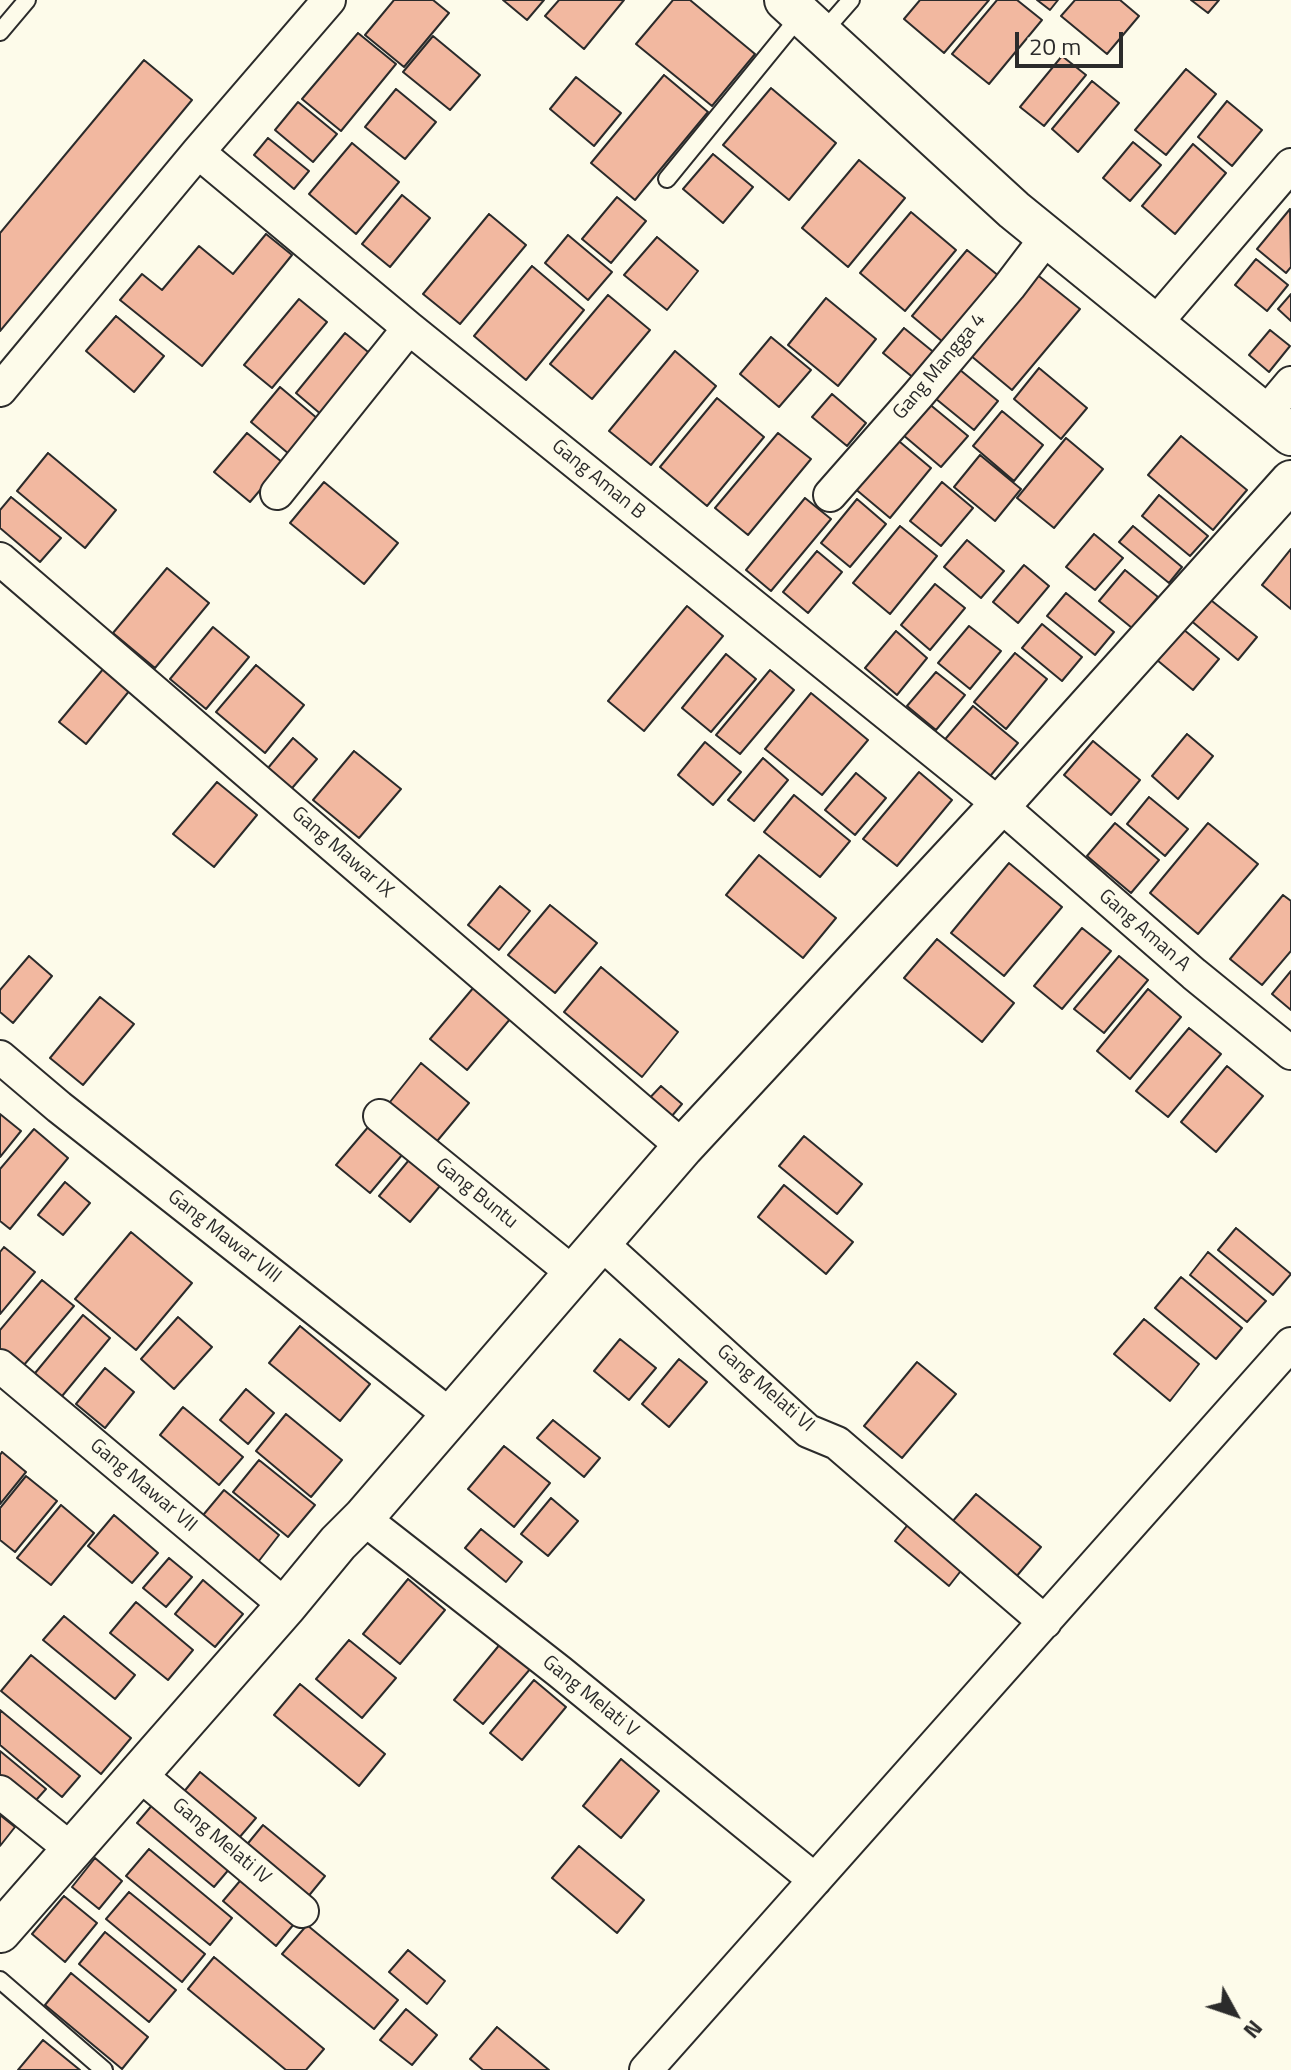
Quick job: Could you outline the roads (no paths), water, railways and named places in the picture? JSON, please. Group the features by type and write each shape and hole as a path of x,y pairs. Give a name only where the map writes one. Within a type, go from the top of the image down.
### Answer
{"street":[{"path":"0,390 329,0"},
{"path":"803,16 932,137 1047,237 1278,424 1291,383"},
{"name":"Gang Aman B","path":"198,152 409,328 1000,805"},
{"path":"1154,325 1291,165"},
{"name":"Gang Mangga 4","path":"830,495 918,395 1047,237"},
{"path":"277,493 409,328"},
{"path":"0,1932 683,1147 1000,805 1291,481"},
{"name":"Gang Mawar IX","path":"0,559 683,1147"},
{"name":"Gang Aman A","path":"1000,805 1194,974 1291,1053"},
{"name":"Gang Mawar VIII","path":"0,1057 450,1415"},
{"name":"Gang Buntu","path":"380,1116 573,1273"},
{"name":"Gang Melati VI","path":"600,1242 808,1431 837,1443 1045,1622"},
{"path":"646,2070 1291,1344"},
{"name":"Gang Mawar VII","path":"0,1366 286,1606"},
{"name":"Gang Melati V","path":"363,1518 560,1672 815,1880"},
{"name":"Gang Melati IV","path":"139,1774 302,1911"},
{"path":"0,1792 72,1850"}],"lane":[{"path":"0,32 27,0"},
{"path":"667,179 803,16 851,0"},
{"path":"0,1980 104,2070"}]}
